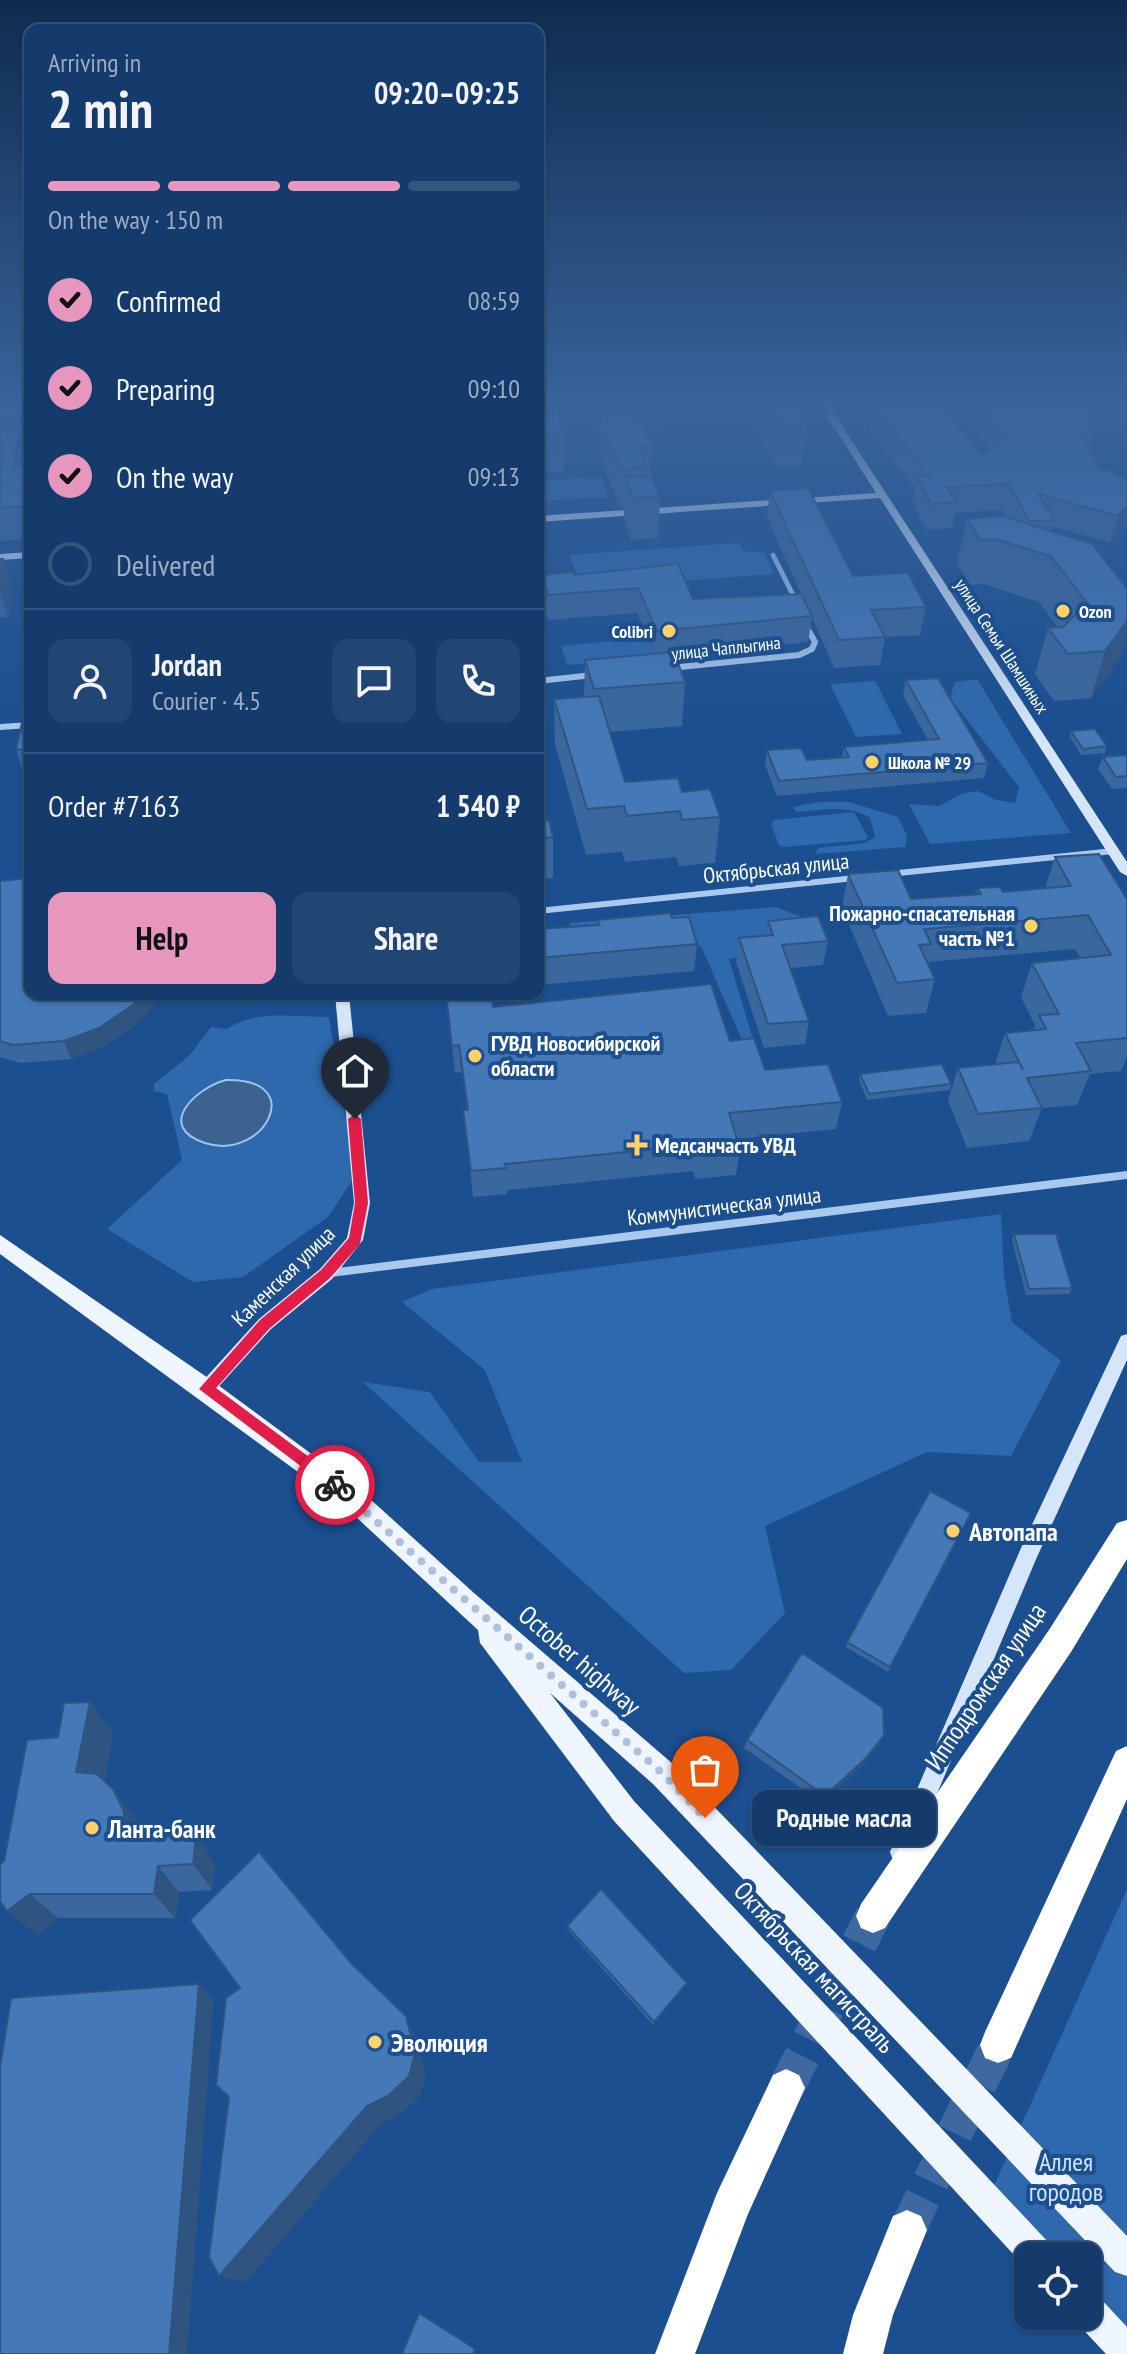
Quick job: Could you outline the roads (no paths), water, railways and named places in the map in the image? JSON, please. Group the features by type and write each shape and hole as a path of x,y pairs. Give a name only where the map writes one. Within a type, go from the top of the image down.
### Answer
{"highway":[{"name":"Ипподромская улица","path":"873,1916 1060,1641 1127,1533"},
{"path":"998,2045 1127,1762"},
{"path":"675,2354 731,2207 786,2088"},
{"path":"863,2354 873,2315 907,2230"}],"main road":[{"name":"October highway","path":"0,1243 206,1389 351,1497 465,1602 663,1774 1127,2260"},
{"name":"Октябрьская магистраль","path":"465,1602 624,1811 1025,2242"},
{"path":"1102,2325 1127,2352"}],"street":[{"path":"544,519 669,510"},
{"name":"улица Семьи Шамшиных","path":"892,510 1127,872"},
{"path":"0,557 24,555"},
{"name":"улица Чаплыгина","path":"661,669 783,657 812,649 815,642 773,555"},
{"path":"544,680 599,675"},
{"path":"0,727 24,725"},
{"name":"Октябрьская улица","path":"876,876 1114,851"},
{"name":"Октябрьская улица","path":"544,910 862,877"},
{"name":"Каменская улица","path":"206,1389 265,1324 326,1274 355,1240 362,1203 343,1000"},
{"name":"Коммунистическая улица","path":"326,1274 1127,1175"},
{"path":"873,1916 1028,1554 1127,1341"}],"tunnel":[{"path":"786,2088 873,1916"},
{"path":"907,2230 998,2045"}],"place":[{"name":"Ozon","path":"1063,611"},
{"name":"Colibri","path":"669,631"},
{"name":"Школа № 29","path":"872,762"},
{"name":"Пожарно-спасательная часть №1","path":"1031,926"},
{"name":"ГУВД Новосибирской области","path":"475,1056"},
{"name":"Медсанчасть УВД","path":"637,1145"},
{"name":"Автопапа","path":"953,1531"},
{"name":"Родные масла","path":"705,1818"},
{"name":"Ланта-банк","path":"92,1828"},
{"name":"Эволюция","path":"375,2042"}],"park label":[{"name":"Аллея городов","path":"1066,2176"}]}
